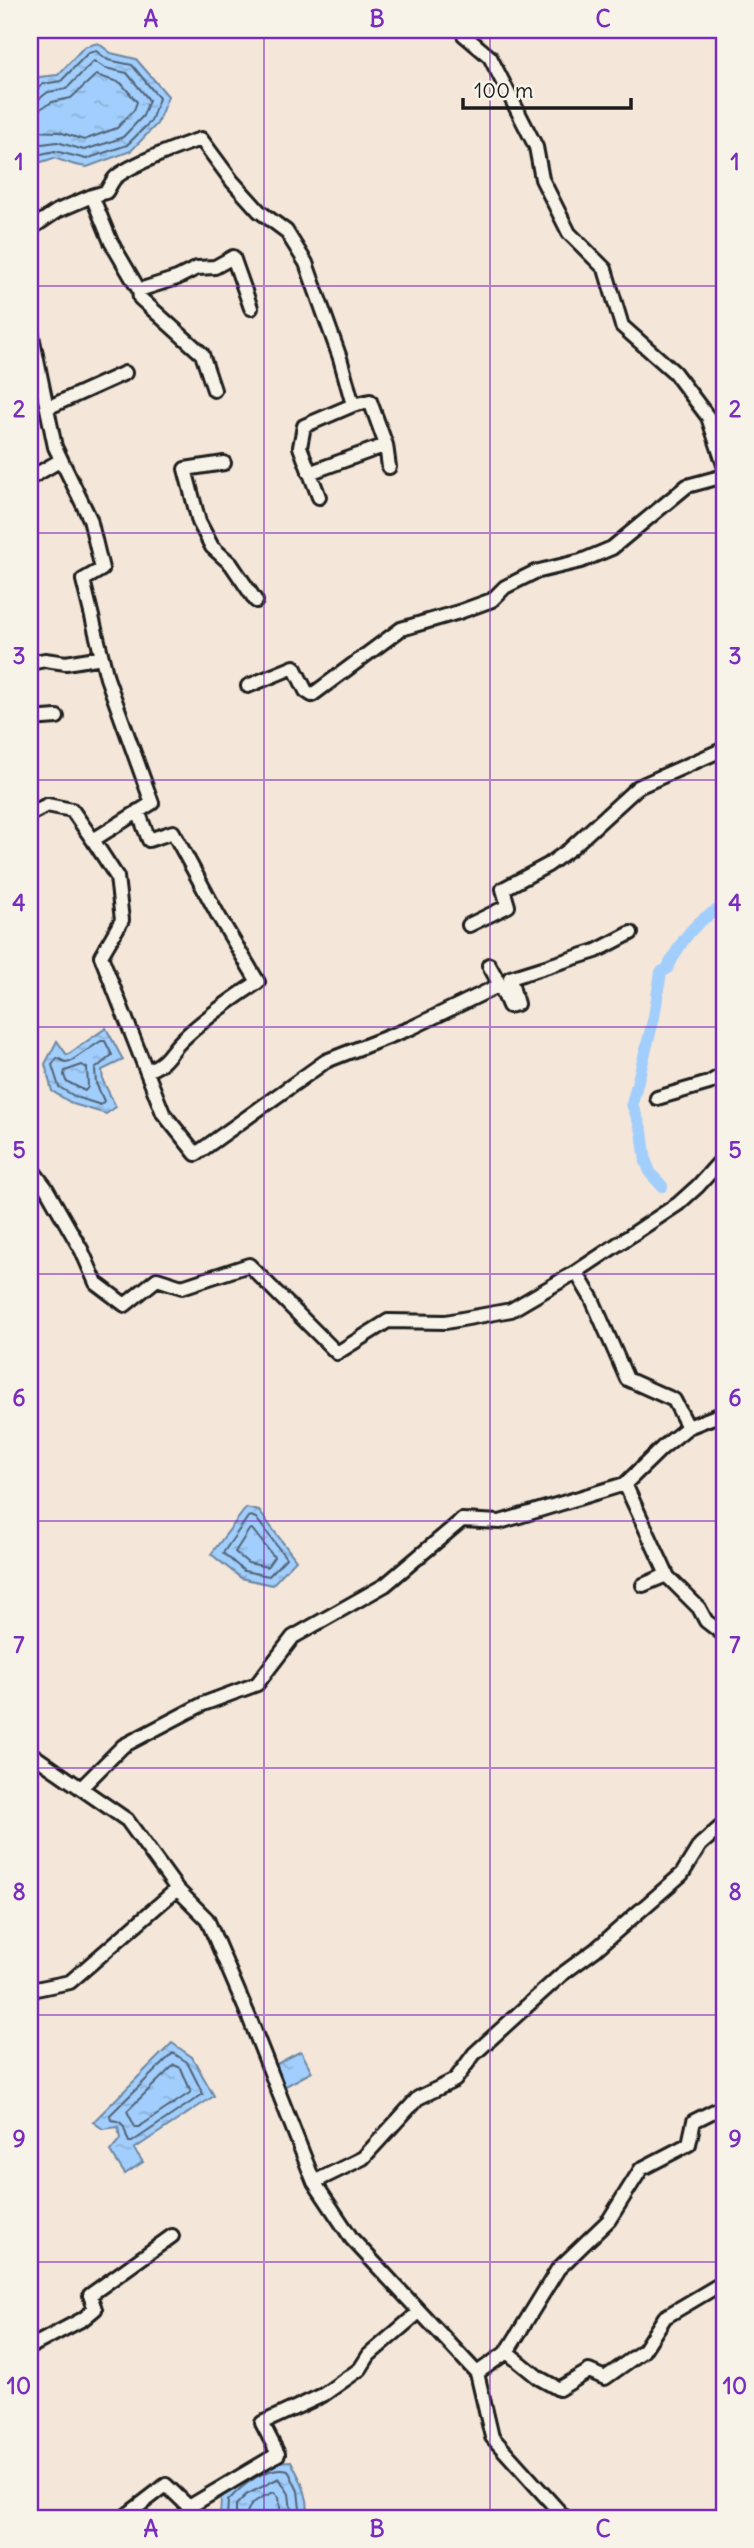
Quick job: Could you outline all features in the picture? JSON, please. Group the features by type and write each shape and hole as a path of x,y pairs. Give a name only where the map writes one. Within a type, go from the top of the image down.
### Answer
{"street":[{"path":"463,30 464,35 490,57 536,147 542,179 569,233 605,269 622,326 674,372 708,417 724,465"},
{"path":"30,229 57,211 92,195 106,192 116,178 138,166 201,139 232,181 259,211 286,231 306,263 354,405"},
{"path":"92,195 111,242 139,290 140,298 202,354 214,390"},
{"path":"139,290 177,278 197,268 215,267 233,257 251,308"},
{"path":"30,326 55,447 90,519 102,569 83,580 107,678 152,803 93,840"},
{"path":"47,408 124,373"},
{"path":"319,497 300,447 304,426 370,401 386,445 389,467"},
{"path":"309,474 386,445"},
{"path":"30,478 61,460"},
{"path":"224,463 185,469 199,522 212,547 230,565 256,601"},
{"path":"248,685 295,667 306,691 312,695 401,629 492,600 505,587 535,572 581,561 612,548 687,486 724,476"},
{"path":"30,663 45,660 66,663 102,657"},
{"path":"30,719 57,717"},
{"path":"469,925 508,906 503,889 548,865 570,849 638,786 724,749"},
{"path":"30,814 47,805 72,810 117,877 122,920 101,956 163,1113 196,1154 326,1061 411,1028 500,985"},
{"path":"138,811 149,840 173,832 258,982 217,1009 181,1041 162,1065 147,1071"},
{"path":"489,965 509,1006 517,1004 510,978 596,951 631,933"},
{"path":"657,1098 709,1083 724,1074"},
{"path":"30,1167 46,1188 82,1251 96,1283 125,1305 157,1279 182,1287 249,1265 337,1353 388,1321 446,1322 511,1310 576,1272 678,1204 724,1157"},
{"path":"576,1272 592,1299 627,1379 674,1400 688,1427"},
{"path":"80,1788 123,1746 203,1704 257,1684 293,1637 385,1585 463,1520 500,1522 625,1484 688,1427 724,1413"},
{"path":"625,1484 668,1577 699,1608 706,1622 724,1635"},
{"path":"643,1586 664,1576 668,1577"},
{"path":"30,1752 127,1820 177,1889 207,1920 249,2017 314,2182 352,2239 418,2313 477,2373 492,2437 565,2518"},
{"path":"314,2182 363,2158 418,2098 455,2080 474,2054 682,1874 700,1845 724,1824"},
{"path":"30,1994 36,1989 70,1982 177,1889"},
{"path":"477,2373 507,2352 558,2269 609,2220 641,2169 690,2144 694,2121 724,2106"},
{"path":"30,2347 83,2319 95,2309 90,2295 172,2236"},
{"path":"507,2352 538,2378 559,2389 589,2371 605,2378 643,2351 665,2317 724,2282"},
{"path":"123,2518 166,2486 188,2507 278,2454 262,2423 323,2395 360,2369 369,2355 418,2313"}],"water":[{"path":"98,43 111,53 136,59 168,96 157,124 131,151 87,167 54,158 38,163 30,155 30,88 39,77 58,75 84,47"},
{"path":"106,1028 123,1060 102,1070 103,1081 116,1107 106,1114 73,1104 52,1091 45,1064 57,1041 67,1055"},
{"path":"246,1508 259,1511 296,1560 272,1585 241,1578 211,1554"},
{"path":"172,2043 192,2057 214,2096 134,2149 143,2162 125,2174 110,2151 120,2139 118,2127 103,2129 93,2122"},
{"path":"301,2051 312,2072 284,2087 273,2066"},
{"path":"291,2461 306,2496 307,2518 220,2518 221,2498 236,2482 274,2462"}],"waterway":[{"path":"662,1186 651,1174 646,1162 642,1131 632,1104 654,1017 661,972 667,969 684,940 697,925 724,907"}]}
